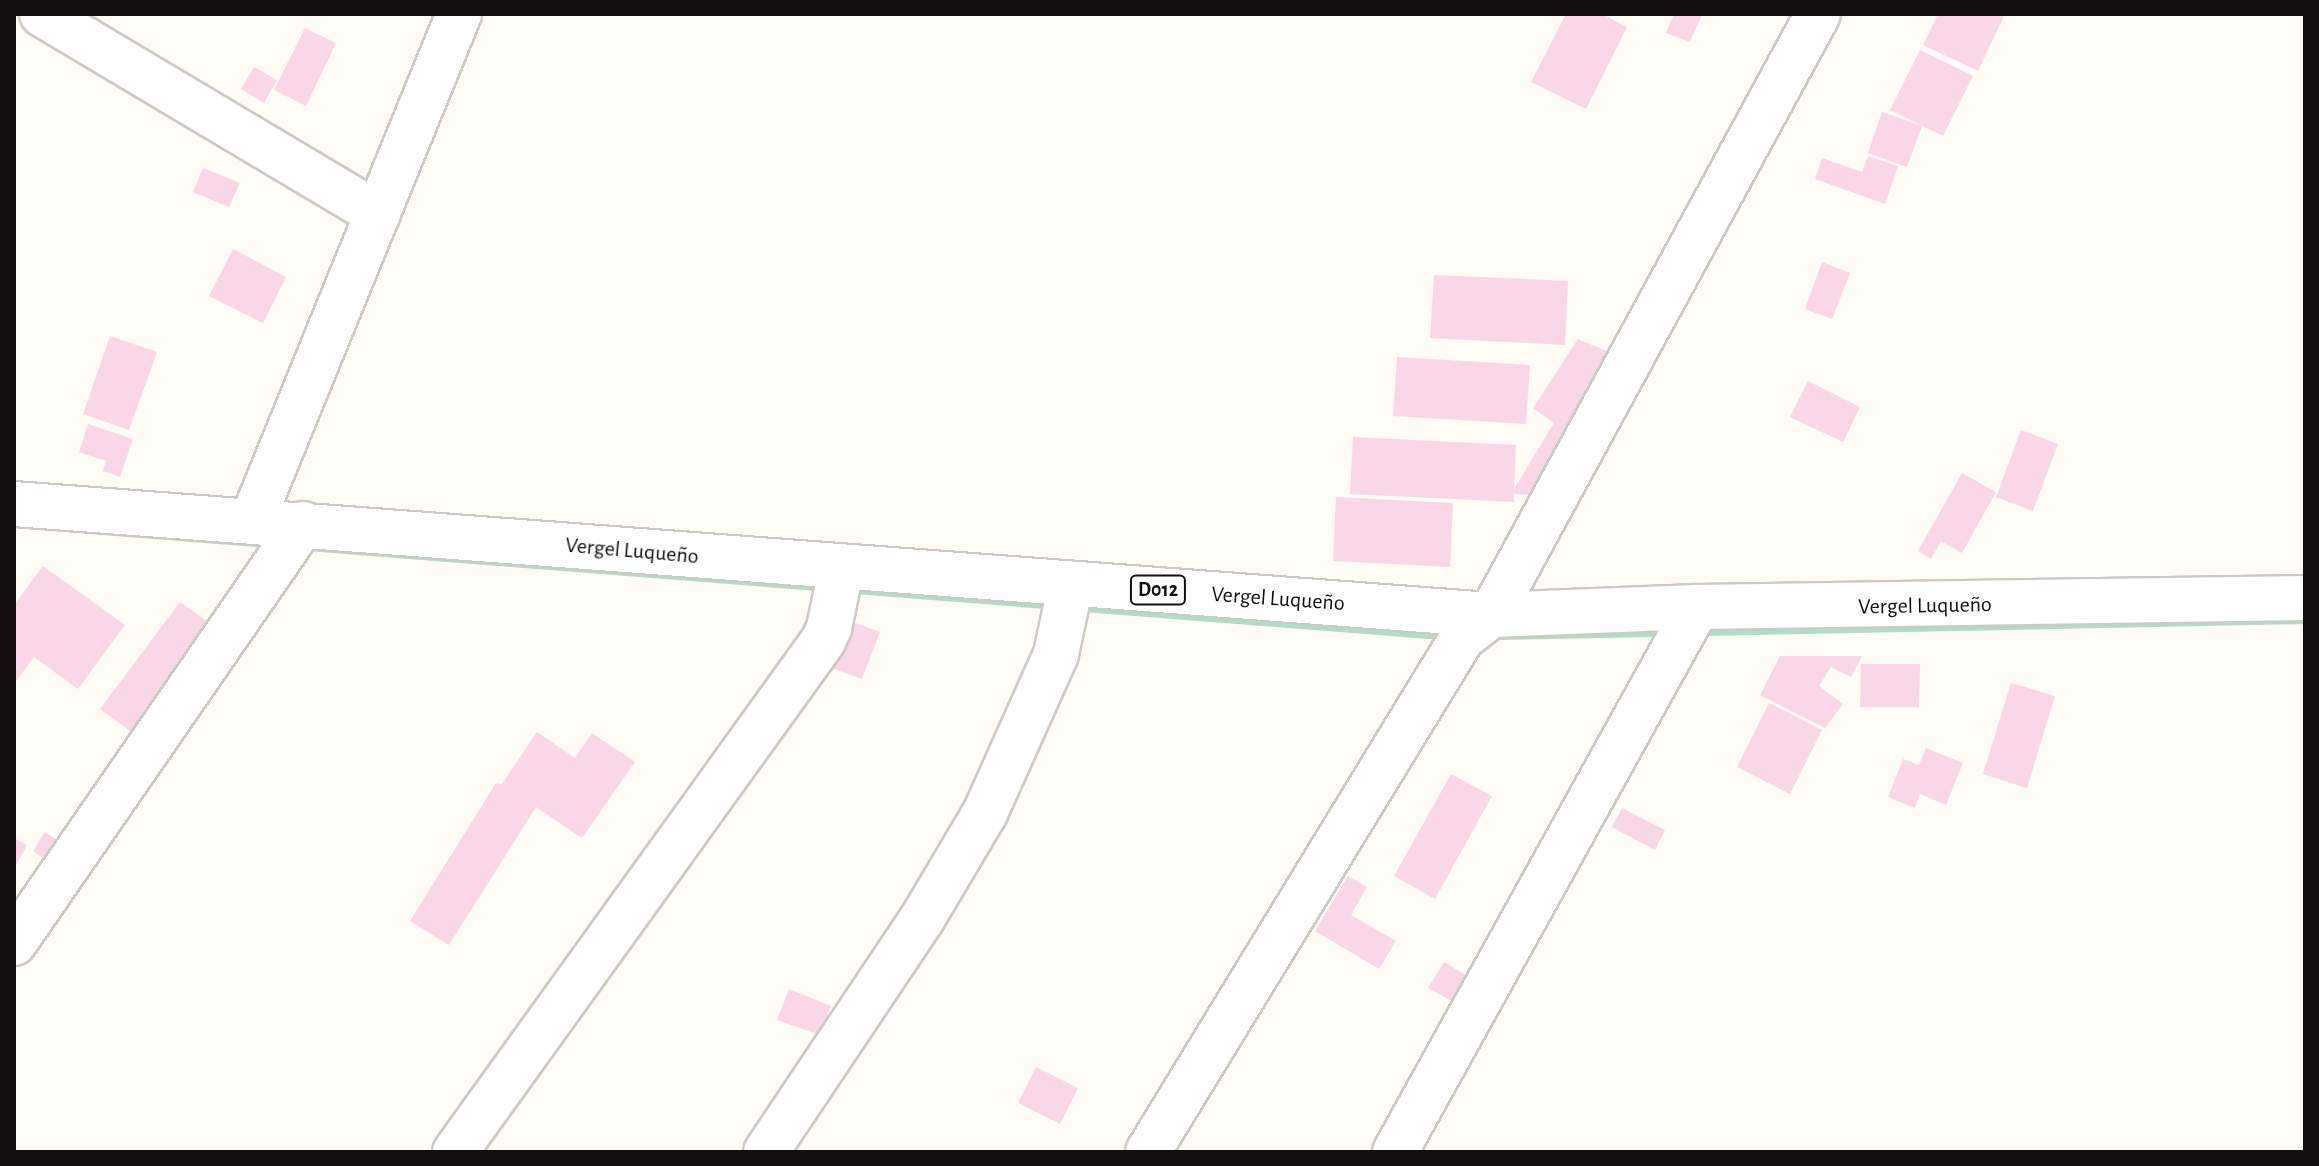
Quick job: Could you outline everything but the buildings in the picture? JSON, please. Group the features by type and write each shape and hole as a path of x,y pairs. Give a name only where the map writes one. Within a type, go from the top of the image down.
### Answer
{"street":[{"path":"42,14 378,214"},
{"path":"252,521 459,14"},
{"path":"1148,1152 1462,638 1491,615 1818,14"},
{"name":"Vergel Luqueño","path":"14,504 1491,615 1697,607 2305,598"},
{"path":"14,943 303,524"},
{"path":"455,1152 823,641 829,628 842,566"},
{"path":"766,1152 922,919 985,813 1056,654 1071,584"},
{"path":"1395,1152 1697,607"}],"green space":[{"path":"14,521 1707,629 2305,616 2305,624 1454,641 14,528"}]}
